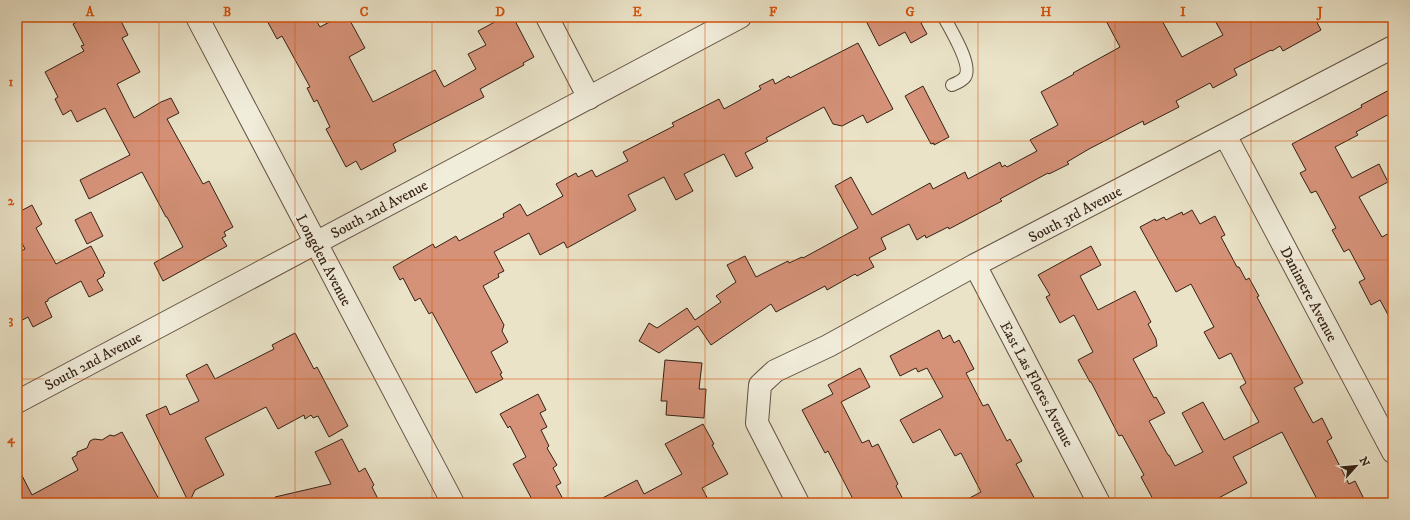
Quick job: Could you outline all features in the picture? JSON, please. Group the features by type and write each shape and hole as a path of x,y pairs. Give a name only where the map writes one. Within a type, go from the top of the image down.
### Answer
{"street":[{"name":"Longden Avenue","path":"197,17 453,503"},
{"path":"547,17 588,98"},
{"name":"South 2nd Avenue","path":"17,402 740,17"},
{"name":"South 3rd Avenue","path":"790,501 774,454 757,423 760,385 775,371 828,346 975,265 1393,47"},
{"name":"Danimere Avenue","path":"1224,135 1393,452"},
{"name":"East Las Flores Avenue","path":"975,265 1099,503"}],"lane":[{"path":"944,17 964,57 967,69 966,76 952,85"}],"building":[{"path":"86,17 119,17 128,35 122,38 140,72 117,84 134,118 161,102 171,98 179,113 167,119 203,184 209,181 233,227 224,232 226,236 222,238 227,246 163,281 154,263 183,247 142,172 89,199 80,180 130,155 105,108 77,122 71,110 63,115 55,99 58,97 45,72 84,51 81,46 84,45 73,24"},
{"path":"265,17 314,17 320,27 339,17 348,17 365,48 349,57 373,102 435,70 444,87 476,69 468,54 486,45 478,31 504,17 513,17 534,57 523,63 524,65 480,89 484,97 393,144 396,151 361,170 356,161 346,167 326,129 330,127 317,100 314,102 307,88 310,87 282,36 277,39"},
{"path":"864,17 932,17 921,23 927,34 911,43 905,32 879,46"},
{"path":"1104,17 1160,17 1182,57 1223,35 1213,17 1314,17 1321,30 1283,51 1280,46 1234,69 1237,75 1213,88 1210,83 1176,101 1179,107 1144,125 1143,121 1089,149 1067,162 1069,164 1049,174 1048,173 1000,199 1002,201 949,229 948,227 926,238 925,235 917,240 909,224 881,238 886,249 869,258 874,267 857,276 855,274 827,290 825,286 776,312 771,304 711,345 698,326 659,353 639,341 649,323 657,328 687,308 695,320 721,302 716,296 736,282 727,265 745,256 756,277 788,261 789,263 802,257 803,258 858,228 835,186 851,177 872,215 930,183 933,189 965,172 968,179 1000,162 1002,167 1005,165 1007,167 1037,151 1030,140 1058,125 1041,92 1120,47"},
{"path":"858,43 893,109 867,123 863,115 842,126 833,124 824,107 766,138 768,141 745,153 753,168 736,177 724,154 684,174 693,191 676,200 664,177 628,195 636,210 567,248 564,242 540,255 529,233 494,252 504,271 498,274 499,277 483,286 504,325 502,331 508,342 491,352 502,373 500,374 503,379 476,393 432,312 429,314 420,298 415,301 403,278 400,280 393,267 433,244 435,248 456,236 459,241 504,217 503,214 520,204 527,216 563,196 556,184 576,173 578,177 592,170 596,177 628,161 623,152 674,126 672,123 719,99 724,109 761,89 759,86 773,79 775,84 789,76 790,78"},
{"path":"923,86 949,137 934,145 934,143 931,144 905,96"},
{"path":"1393,88 1393,112 1356,132 1358,135 1335,147 1352,178 1379,164 1388,182 1359,197 1382,237 1393,231 1393,324 1380,300 1371,305 1359,282 1365,279 1349,249 1344,252 1332,230 1336,228 1316,191 1311,193 1300,173 1306,170 1292,144 1362,107 1361,105"},
{"path":"32,205 42,224 36,228 56,264 91,246 105,273 103,275 104,276 97,280 103,290 89,297 81,281 48,299 48,301 45,302 52,317 33,327 28,317 17,323 17,253 25,249 17,234 17,213"},
{"path":"1192,210 1200,224 1215,216 1225,235 1221,237 1237,267 1239,267 1246,280 1249,278 1259,296 1257,297 1303,383 1294,388 1313,423 1322,418 1332,438 1327,441 1349,484 1355,481 1366,503 1319,503 1282,432 1233,457 1247,483 1209,503 1155,503 1141,477 1144,475 1122,435 1119,436 1078,360 1093,352 1074,315 1060,323 1046,297 1050,295 1038,275 1091,246 1101,265 1080,276 1098,310 1135,291 1151,322 1148,324 1156,339 1157,346 1133,359 1154,398 1156,397 1165,413 1149,421 1175,466 1203,452 1182,413 1203,402 1224,440 1259,422 1240,387 1246,383 1231,353 1219,359 1204,332 1214,327 1191,284 1176,292 1140,227 1155,219 1156,221 1164,217 1166,220 1182,212 1183,215"},
{"path":"91,212 103,236 87,244 75,220"},
{"path":"939,330 943,339 950,335 954,343 959,340 974,369 966,373 983,406 988,404 1007,441 1010,439 1022,461 1016,464 1037,503 960,503 981,492 961,453 955,456 940,429 913,443 900,420 943,397 927,368 918,372 916,368 900,376 890,356"},
{"path":"295,333 314,369 317,367 348,426 329,437 318,416 313,418 311,415 305,419 304,415 278,429 266,407 205,438 224,475 195,490 189,503 146,415 166,406 170,415 199,401 186,375 207,364 215,379 274,349 272,345"},
{"path":"665,360 702,363 699,389 706,389 704,418 666,415 667,401 661,401"},
{"path":"860,368 870,387 841,402 862,443 869,440 872,447 878,444 898,484 896,486 905,503 855,503 828,451 825,453 802,410 833,394 828,385"},
{"path":"538,394 546,410 540,413 547,427 541,430 549,446 547,448 557,465 553,468 561,483 556,486 565,503 534,503 513,464 526,457 510,426 508,428 500,414"},
{"path":"703,424 714,444 712,445 728,474 702,488 710,503 593,503 637,480 644,494 682,474 665,444"},
{"path":"122,432 161,503 17,503 17,466 32,495 78,470 72,458 77,455 77,452 87,448 90,441 94,439 102,440 110,435 114,436"},
{"path":"342,439 359,472 365,468 374,485 372,487 380,503 276,503 275,497 331,484 315,452"}]}
